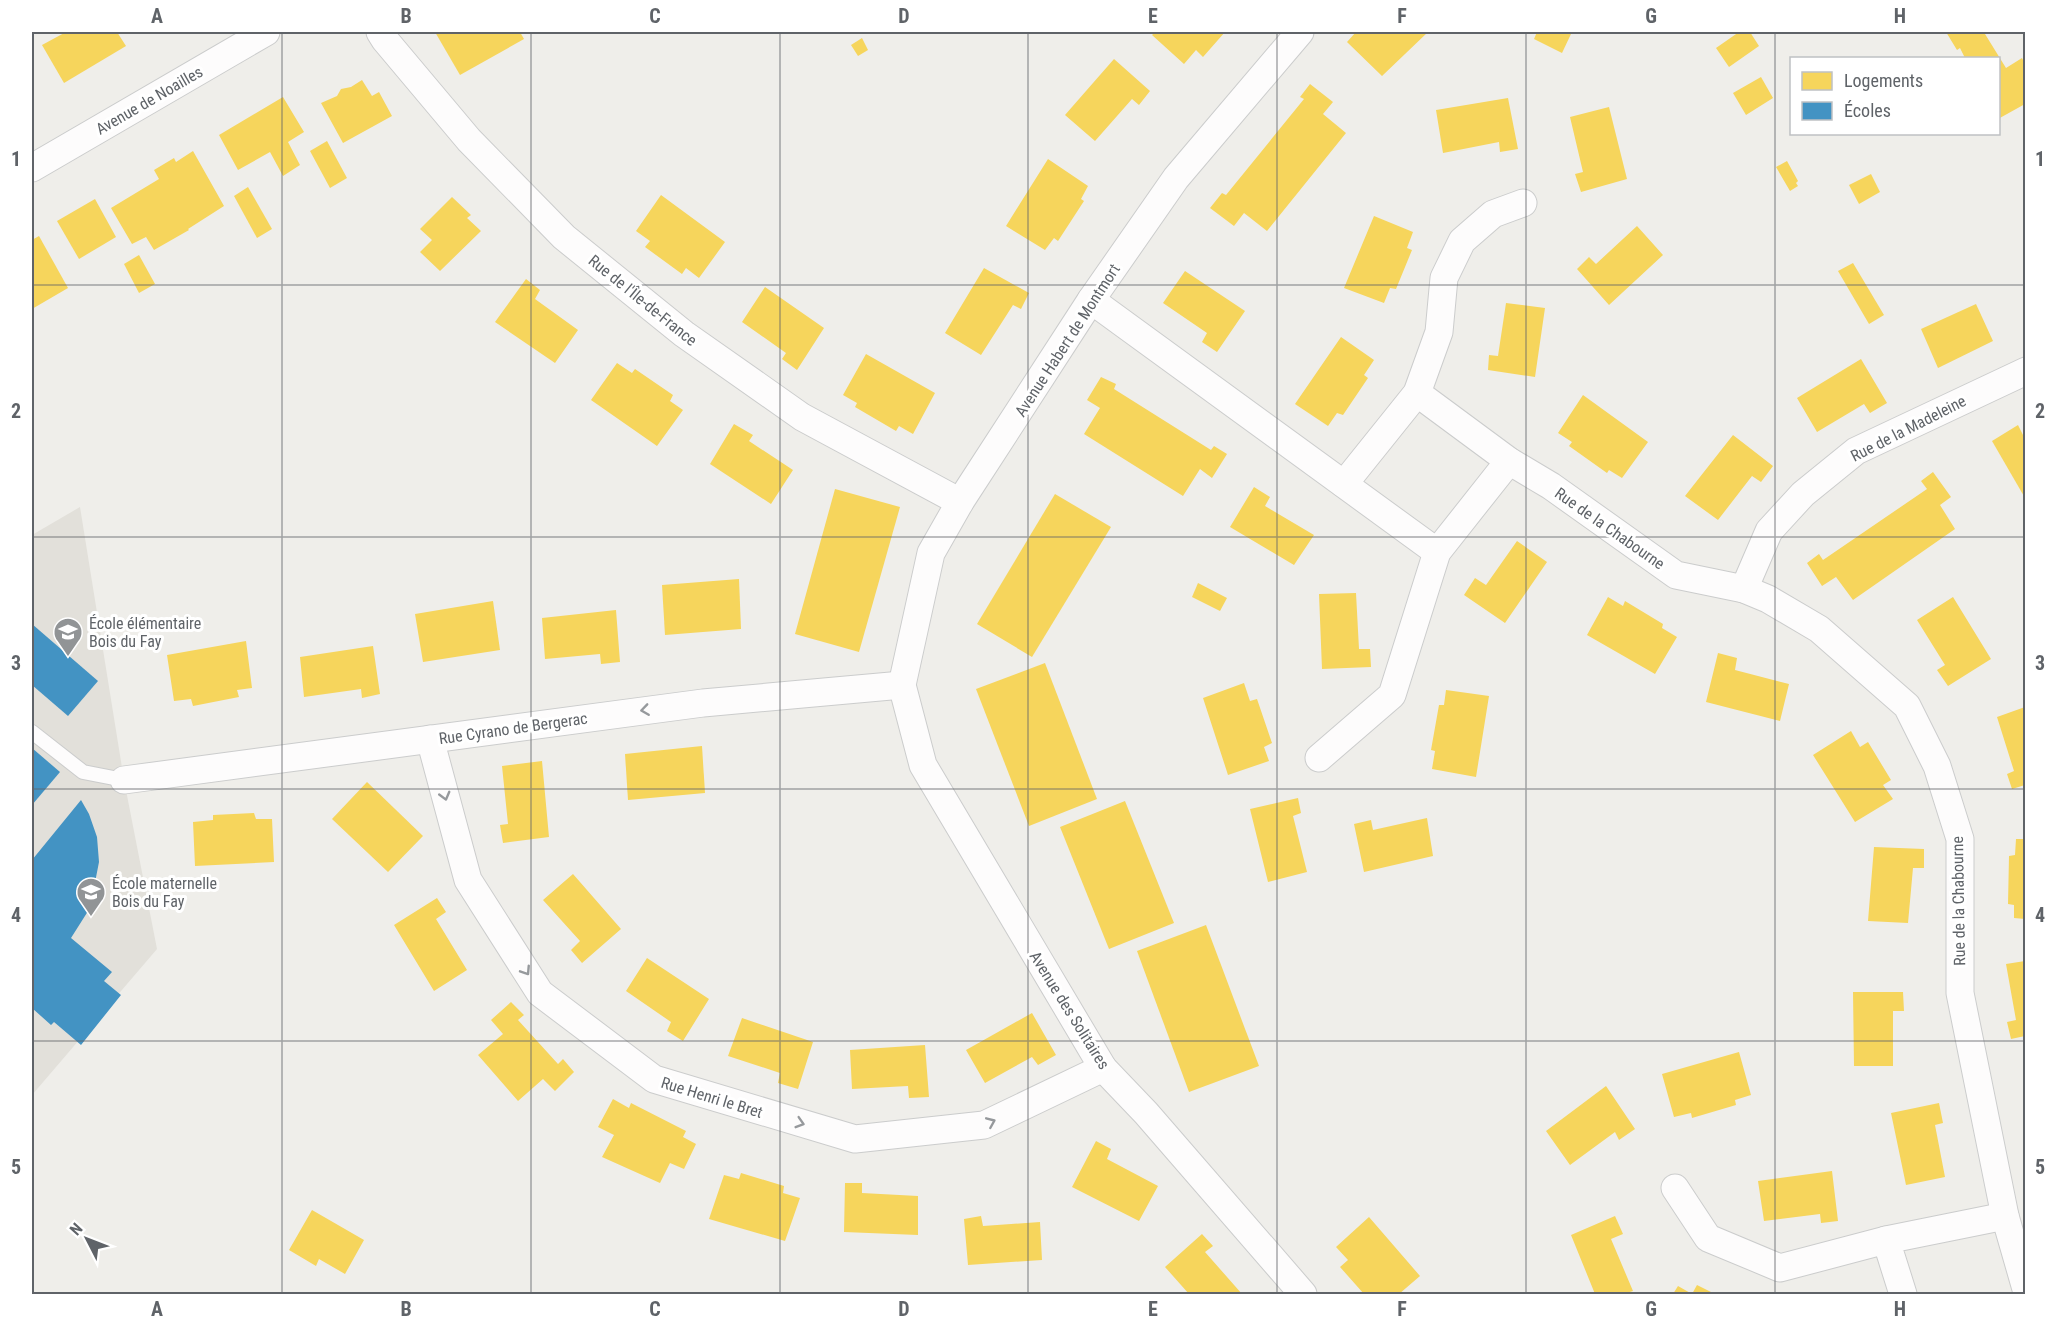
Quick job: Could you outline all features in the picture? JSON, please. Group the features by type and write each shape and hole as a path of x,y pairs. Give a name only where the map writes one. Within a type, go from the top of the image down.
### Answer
{"street":[{"name":"Avenue de Noailles","path":"32,168 266,32"},
{"name":"Rue de l'Île-de-France","path":"380,32 469,140 564,237 684,334 802,417 960,502"},
{"name":"Avenue Habert de Montmort","path":"902,685 931,553 960,502 1092,300 1176,178 1300,32"},
{"path":"1344,484 1417,393 1439,332 1444,278 1462,241 1493,214 1523,203"},
{"path":"1092,300 1437,552"},
{"name":"Rue de la Madeleine","path":"1744,589 1769,531 1803,494 1856,451 2025,371"},
{"name":"Rue de la Chabourne","path":"1417,393 1509,461 1551,486 1676,575 1744,589 1768,599 1819,629 1907,706 1936,766 1960,839 1960,993 2005,1216 2025,1289"},
{"path":"1319,758 1392,695 1437,552 1509,461"},
{"name":"Rue Cyrano de Bergerac","path":"124,780 703,703 902,685"},
{"name":"Avenue des Solitaires","path":"902,685 923,765 1103,1068 1146,1113 1303,1294"},
{"name":"Rue Henri le Bret","path":"430,740 468,880 540,993 654,1079 855,1139 984,1125 1103,1068"},
{"path":"1675,1188 1708,1238 1780,1268 1887,1240 2005,1216"},
{"path":"1887,1240 1903,1294"}],"lane":[{"path":"32,732 83,772 124,780"}],"shaded area":[{"path":"80,507 124,780 157,949 32,1095 32,535"}],"building: Logements":[{"path":"66,32 117,32 126,46 64,83 42,45"},
{"path":"435,32 520,32 524,39 460,75"},
{"path":"1155,32 1225,32 1203,57 1196,50 1184,64 1152,35"},
{"path":"1356,32 1365,34 1368,32 1428,32 1382,76 1347,42"},
{"path":"1537,32 1571,34 1562,53 1534,39"},
{"path":"1739,32 1750,32 1759,46 1729,67 1716,48"},
{"path":"1946,32 1989,32 1985,34 1999,57 1964,57 1960,48 1957,50"},
{"path":"862,38 868,50 858,56 851,45"},
{"path":"2000,58 2006,68 2022,58 2025,64 2025,104 2000,118"},
{"path":"1114,59 1150,91 1139,105 1132,99 1095,141 1065,115"},
{"path":"1761,77 1773,98 1746,115 1733,93"},
{"path":"362,80 372,96 379,92 392,116 343,143 321,103 337,96 341,89 351,87"},
{"path":"1310,84 1333,102 1323,114 1346,133 1267,231 1244,213 1234,226 1210,208 1222,193 1226,195 1304,99 1300,97"},
{"path":"283,97 304,132 288,142 300,165 283,176 270,152 238,170 219,135"},
{"path":"1508,98 1518,149 1500,152 1499,142 1443,153 1436,110"},
{"path":"1609,107 1627,179 1581,192 1575,174 1583,172 1570,117"},
{"path":"327,141 347,178 330,188 310,151"},
{"path":"193,151 224,206 154,250 146,237 132,244 111,208 159,179 154,170 174,158 176,162"},
{"path":"1048,159 1088,186 1081,199 1084,201 1058,241 1054,238 1045,250 1006,226"},
{"path":"1787,161 1798,181 1796,183 1798,186 1790,191 1776,167"},
{"path":"1871,174 1880,192 1859,204 1849,185"},
{"path":"248,187 272,229 257,238 234,196"},
{"path":"661,195 725,242 699,278 686,268 682,274 645,247 650,241 636,231"},
{"path":"452,197 471,215 467,218 481,231 440,271 420,252 432,240 420,229"},
{"path":"95,199 116,237 79,259 57,221"},
{"path":"1374,216 1413,232 1407,248 1412,250 1396,289 1390,288 1384,303 1344,288"},
{"path":"1637,226 1663,255 1609,305 1577,269 1589,257 1596,264"},
{"path":"39,236 68,288 32,309 32,240"},
{"path":"139,255 155,284 139,293 124,264"},
{"path":"1853,263 1884,315 1869,324 1838,271"},
{"path":"984,268 1029,293 1021,309 1013,305 981,355 945,333"},
{"path":"1185,271 1245,311 1217,352 1202,342 1207,333 1163,303"},
{"path":"526,279 540,290 535,299 578,330 555,363 495,322"},
{"path":"765,287 824,328 797,370 782,359 786,353 742,322"},
{"path":"1506,303 1545,308 1535,377 1488,370 1489,355 1498,356"},
{"path":"1976,304 1993,341 1938,368 1921,329"},
{"path":"1341,337 1374,360 1364,375 1368,378 1343,415 1337,413 1328,426 1295,404"},
{"path":"866,354 935,393 913,434 899,426 896,431 855,407 857,403 843,395"},
{"path":"1861,359 1887,403 1870,413 1864,404 1817,432 1797,398"},
{"path":"617,363 632,373 635,369 673,395 670,401 683,410 657,446 591,400"},
{"path":"1101,377 1116,384 1114,389 1211,450 1214,446 1227,454 1212,478 1200,469 1183,496 1084,434 1100,408 1087,400"},
{"path":"1583,395 1648,442 1622,478 1609,470 1607,473 1569,446 1572,442 1558,433"},
{"path":"734,424 753,435 749,441 793,470 771,504 710,464"},
{"path":"2018,425 2025,439 2025,498 1992,441"},
{"path":"1733,435 1773,466 1761,482 1752,476 1718,520 1685,496"},
{"path":"1933,472 1951,497 1940,505 1955,529 1853,600 1836,577 1822,586 1807,563 1819,554 1823,560 1927,489 1921,481"},
{"path":"1254,487 1270,497 1265,506 1314,535 1294,565 1230,527"},
{"path":"835,489 900,507 859,652 795,634"},
{"path":"1055,494 1111,527 1032,657 977,624"},
{"path":"1517,541 1547,562 1505,623 1464,595 1475,578 1486,585"},
{"path":"739,579 741,629 665,635 662,585"},
{"path":"1198,583 1227,598 1220,611 1192,597"},
{"path":"1356,593 1359,649 1370,649 1371,667 1322,669 1319,594"},
{"path":"1608,597 1623,606 1625,601 1663,624 1662,628 1677,637 1655,674 1587,635"},
{"path":"1953,597 1991,659 1948,686 1937,670 1945,665 1917,620"},
{"path":"493,601 500,650 423,662 415,614"},
{"path":"616,610 620,662 601,664 600,654 545,659 542,618"},
{"path":"246,641 252,688 237,690 239,697 193,706 191,699 174,701 167,655"},
{"path":"373,646 380,694 362,698 361,689 304,697 300,657"},
{"path":"1718,653 1737,658 1735,670 1789,684 1780,721 1706,702"},
{"path":"1045,663 1097,799 1029,826 976,689"},
{"path":"1244,683 1250,701 1257,699 1272,743 1264,747 1269,761 1228,775 1203,698"},
{"path":"1446,690 1489,696 1476,777 1432,769 1435,751 1431,750 1439,705 1444,705"},
{"path":"2025,707 2025,785 2012,789 2007,774 2014,771 1997,717"},
{"path":"1851,731 1860,747 1868,742 1891,780 1883,785 1893,799 1855,822 1813,755"},
{"path":"702,746 705,793 628,800 625,754"},
{"path":"542,761 549,837 503,843 500,825 508,824 502,766"},
{"path":"367,782 423,836 388,872 332,819"},
{"path":"1298,798 1301,813 1293,816 1307,872 1268,882 1250,809"},
{"path":"1125,801 1174,923 1109,949 1060,827"},
{"path":"254,813 256,819 272,819 274,862 195,866 193,822 213,820 213,815"},
{"path":"1427,818 1433,856 1364,872 1354,824 1371,820 1373,830"},
{"path":"2016,839 2025,839 2025,919 2014,918 2014,905 2008,904 2009,856 2015,855"},
{"path":"1874,847 1924,849 1924,868 1913,868 1908,923 1868,921"},
{"path":"573,874 621,929 582,963 571,950 580,941 543,900"},
{"path":"437,898 446,912 436,919 467,970 434,991 394,925"},
{"path":"1206,925 1259,1066 1189,1092 1137,951"},
{"path":"647,958 709,999 683,1041 667,1031 671,1022 626,991"},
{"path":"2025,961 2025,1036 2011,1039 2007,1022 2016,1020 2006,964"},
{"path":"1853,992 1903,992 1904,1011 1893,1011 1893,1066 1854,1066"},
{"path":"511,1002 524,1015 518,1020 558,1064 563,1059 574,1072 555,1091 543,1079 518,1101 478,1055 503,1034 491,1020"},
{"path":"1032,1013 1056,1055 1038,1065 1032,1057 985,1083 966,1050"},
{"path":"742,1018 813,1042 798,1089 778,1083 780,1073 728,1056"},
{"path":"925,1045 929,1097 909,1098 908,1086 852,1089 850,1050"},
{"path":"1739,1052 1751,1095 1735,1100 1736,1105 1692,1118 1691,1113 1674,1117 1662,1074"},
{"path":"1606,1086 1635,1129 1619,1140 1615,1132 1570,1165 1546,1131"},
{"path":"613,1099 629,1108 631,1103 686,1131 683,1137 696,1144 684,1169 670,1163 660,1183 602,1157 614,1135 598,1127"},
{"path":"1939,1103 1943,1123 1935,1125 1945,1177 1906,1185 1891,1113"},
{"path":"1096,1141 1111,1149 1107,1159 1158,1186 1139,1221 1072,1187"},
{"path":"1832,1171 1838,1221 1821,1223 1820,1214 1764,1221 1758,1181"},
{"path":"741,1173 784,1186 783,1193 800,1198 785,1241 709,1219 724,1175 739,1179"},
{"path":"845,1183 862,1183 862,1193 918,1196 918,1235 844,1232"},
{"path":"312,1210 364,1240 345,1274 319,1259 316,1266 289,1250"},
{"path":"981,1216 983,1226 1040,1222 1042,1260 968,1265 964,1219"},
{"path":"1615,1216 1623,1234 1611,1239 1633,1291 1623,1294 1595,1294 1571,1235"},
{"path":"1369,1217 1420,1276 1399,1294 1364,1294 1340,1267 1348,1260 1336,1247"},
{"path":"1202,1234 1213,1246 1205,1252 1242,1294 1189,1294 1165,1267"},
{"path":"1697,1285 1715,1294 1692,1294"},
{"path":"1678,1286 1692,1294 1673,1294"}],"building: Écoles":[{"path":"32,624 98,681 68,716 32,685"},
{"path":"32,748 60,772 32,805"},
{"path":"81,800 97,837 99,862 90,908 71,938 112,972 104,981 121,995 81,1045 54,1022 51,1025 32,1008 32,860"}],"place":[{"name":"École élémentaire Bois du Fay","path":"68,658"},
{"name":"École maternelle Bois du Fay","path":"91,918"}]}
